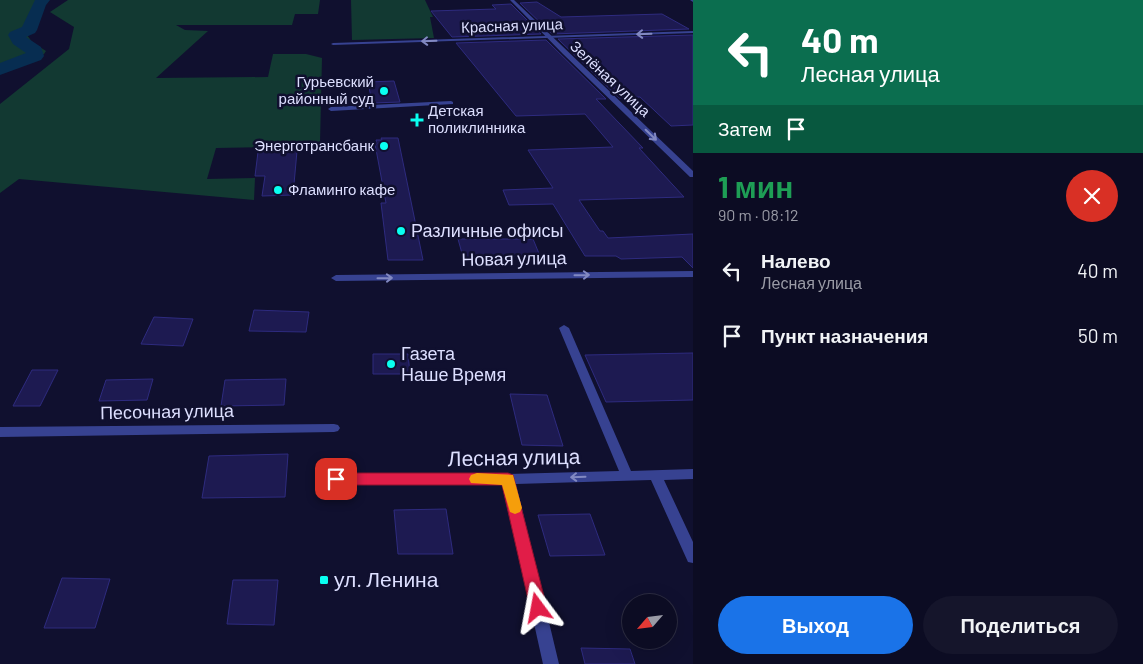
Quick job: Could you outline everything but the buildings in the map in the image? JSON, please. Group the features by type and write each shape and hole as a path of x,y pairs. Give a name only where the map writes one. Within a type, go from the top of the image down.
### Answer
{"street":[{"name":"Зелёная улица","path":"512,0 548,37 693,175"},
{"name":"Красная улица","path":"333,44 693,32"},
{"path":"331,109 451,103"},
{"name":"Новая улица","path":"336,278 693,274"},
{"path":"564,328 627,476"},
{"name":"Песочная улица","path":"0,432 334,428"},
{"name":"Лесная улица","path":"336,479 508,479 693,474"},
{"path":"655,475 693,557"},
{"path":"508,479 551,664"}],"green space":[{"path":"0,0 47,0 40,8 43,10 39,21 25,32 32,42 46,51 44,54 12,70 0,74"},
{"path":"68,0 320,0 318,14 295,14 292,25 176,25 185,30 208,31 156,78 268,77 273,54 306,54 322,58 320,143 315,146 216,148 207,179 255,178 254,200 19,179 0,193 0,104 69,49 74,27 50,12"},
{"path":"351,0 425,0 433,17 430,17 434,38 352,40"}],"waterway":[{"path":"0,69 35,56 35,51 19,40 16,35 29,30 39,4 43,0"}],"slow traffic":[{"path":"477,479 508,479 515,508"}],"place":[{"name":"Гурьевский районный суд","path":"384,91"},
{"name":"Детская поликлинника","path":"417,120"},
{"name":"Энерготрансбанк","path":"384,146"},
{"name":"Фламинго кафе","path":"278,190"},
{"name":"Различные офисы","path":"401,231"},
{"name":"Газета Наше Время","path":"391,364"},
{"name":"ул. Ленина","path":"324,580"}],"route":[{"path":"336,479 508,479 538,608"}]}
